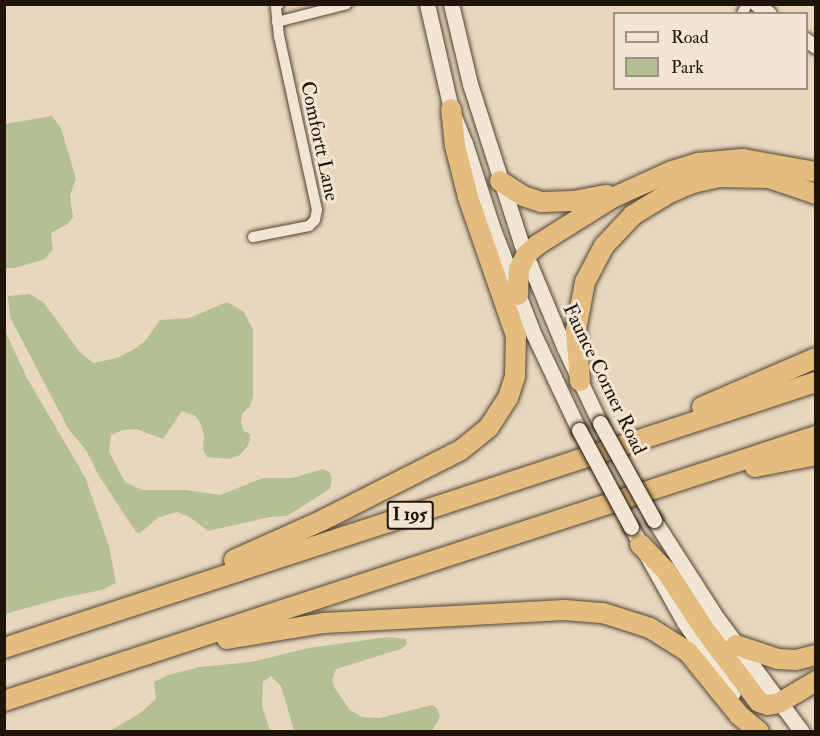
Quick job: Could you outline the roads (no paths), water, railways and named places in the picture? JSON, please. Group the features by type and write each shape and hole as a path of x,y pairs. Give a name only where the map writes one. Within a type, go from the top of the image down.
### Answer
{"highway":[{"path":"156,598 220,565 321,521 461,450 489,427 504,406 515,375 516,336 468,197 455,146 451,110"},
{"path":"518,295 518,277 526,255 537,245 570,222 629,190 682,167 726,159 760,160 816,172"},
{"path":"580,381 576,330 585,282 604,246 633,215 669,193 693,183 719,177 769,178 816,194"},
{"path":"500,181 523,196 542,202 574,201 629,190"},
{"path":"629,443 683,414 816,358"},
{"name":"I 195","path":"4,648 816,382"},
{"name":"I 195","path":"4,701 816,435"},
{"path":"672,483 816,455"},
{"path":"635,535 666,571 753,696 763,704 779,703 816,681"},
{"path":"156,651 324,623 590,611 628,619 678,645 697,660 739,714 761,732"},
{"path":"736,645 778,658 796,660 816,655"}],"main road":[{"path":"427,4 451,110 518,295 579,430 635,535 699,645 761,732"},
{"name":"Faunce Corner Road","path":"451,4 470,84 526,255 600,423 654,520 736,645 802,732"}],"street":[{"path":"277,22 347,4"},
{"name":"Comfortt Lane","path":"254,237 309,226 315,220 317,210 277,22 277,5"}]}
